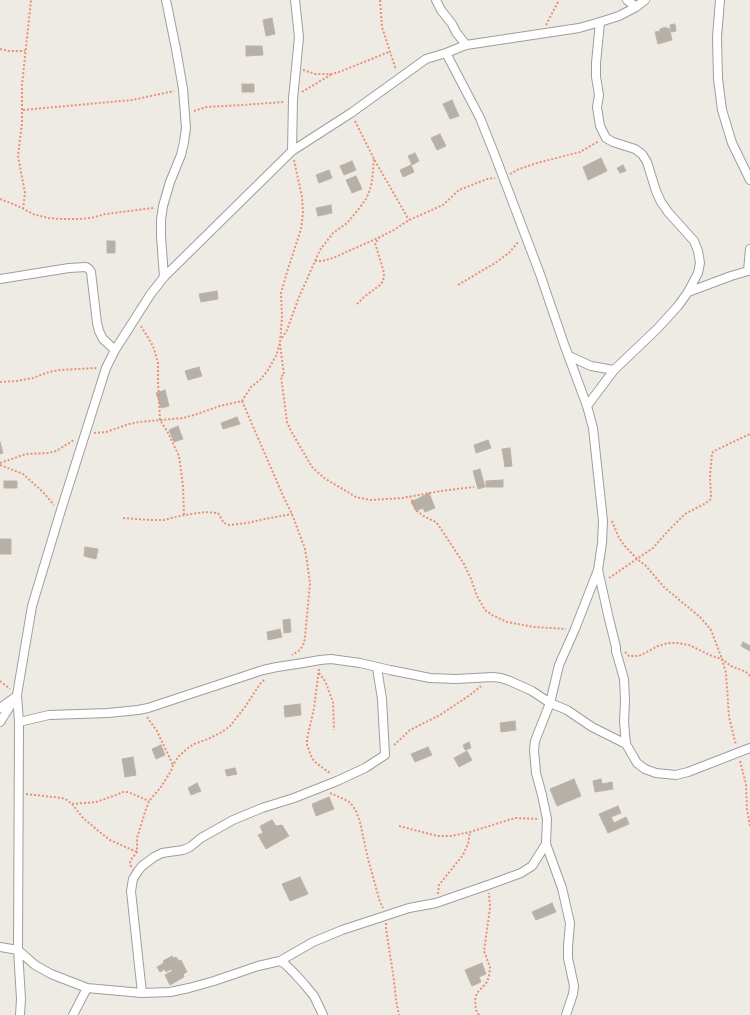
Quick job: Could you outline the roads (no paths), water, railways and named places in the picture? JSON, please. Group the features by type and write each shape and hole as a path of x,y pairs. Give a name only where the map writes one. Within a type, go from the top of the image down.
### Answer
{"street":[{"path":"164,277 161,236 163,206 170,182 181,155 186,128 183,89 166,0"},
{"path":"292,151 293,99 299,37 295,0"},
{"path":"436,0 440,10 452,24 466,45"},
{"path":"627,0 636,7"},
{"path":"20,1015 21,999 18,950 19,722 17,695 32,606 106,368 115,350 150,295 164,277 292,151 351,113 426,60 466,45 579,28 619,16 636,7 645,0"},
{"path":"720,0 717,37 718,79 722,110 732,142 750,180"},
{"path":"587,406 614,370 658,329 678,306 688,292 698,273 700,263 698,251 694,241 661,202 647,162 642,154 635,149 613,142 606,138 600,126 596,63 600,22"},
{"path":"446,53 480,118 504,177 587,406 593,428 603,520 602,544 598,570 575,629 558,665 550,703 535,741 534,750 536,773 547,819 546,844 562,888 570,923 568,958 574,986 566,1015"},
{"path":"688,292 749,271 750,249"},
{"path":"0,279 69,268 86,267 91,272 99,332 103,339 115,350"},
{"path":"569,356 591,366 614,370"},
{"path":"598,570 616,651 624,679 626,700 624,722 626,744 637,763 645,769 656,773 676,775 688,772 750,748"},
{"path":"19,722 49,715 108,713 138,710 164,703 263,670 320,660 331,660 360,663 377,668 430,678 501,678 532,691 550,703 567,710 592,726 626,744"},
{"path":"142,993 131,891 133,879 142,866 162,853 183,850 190,847 201,838 233,820 337,781 365,768 385,755 382,699 377,668"},
{"path":"0,708 17,695"},
{"path":"0,722 17,695"},
{"path":"0,947 18,950 35,965 51,974 87,988 142,993 170,992 214,981 258,966 280,961 313,942 342,930 408,908 436,903 521,873 532,866 546,844"},
{"path":"280,961 296,974 314,996 324,1015"},
{"path":"73,1015 87,988"}]}
